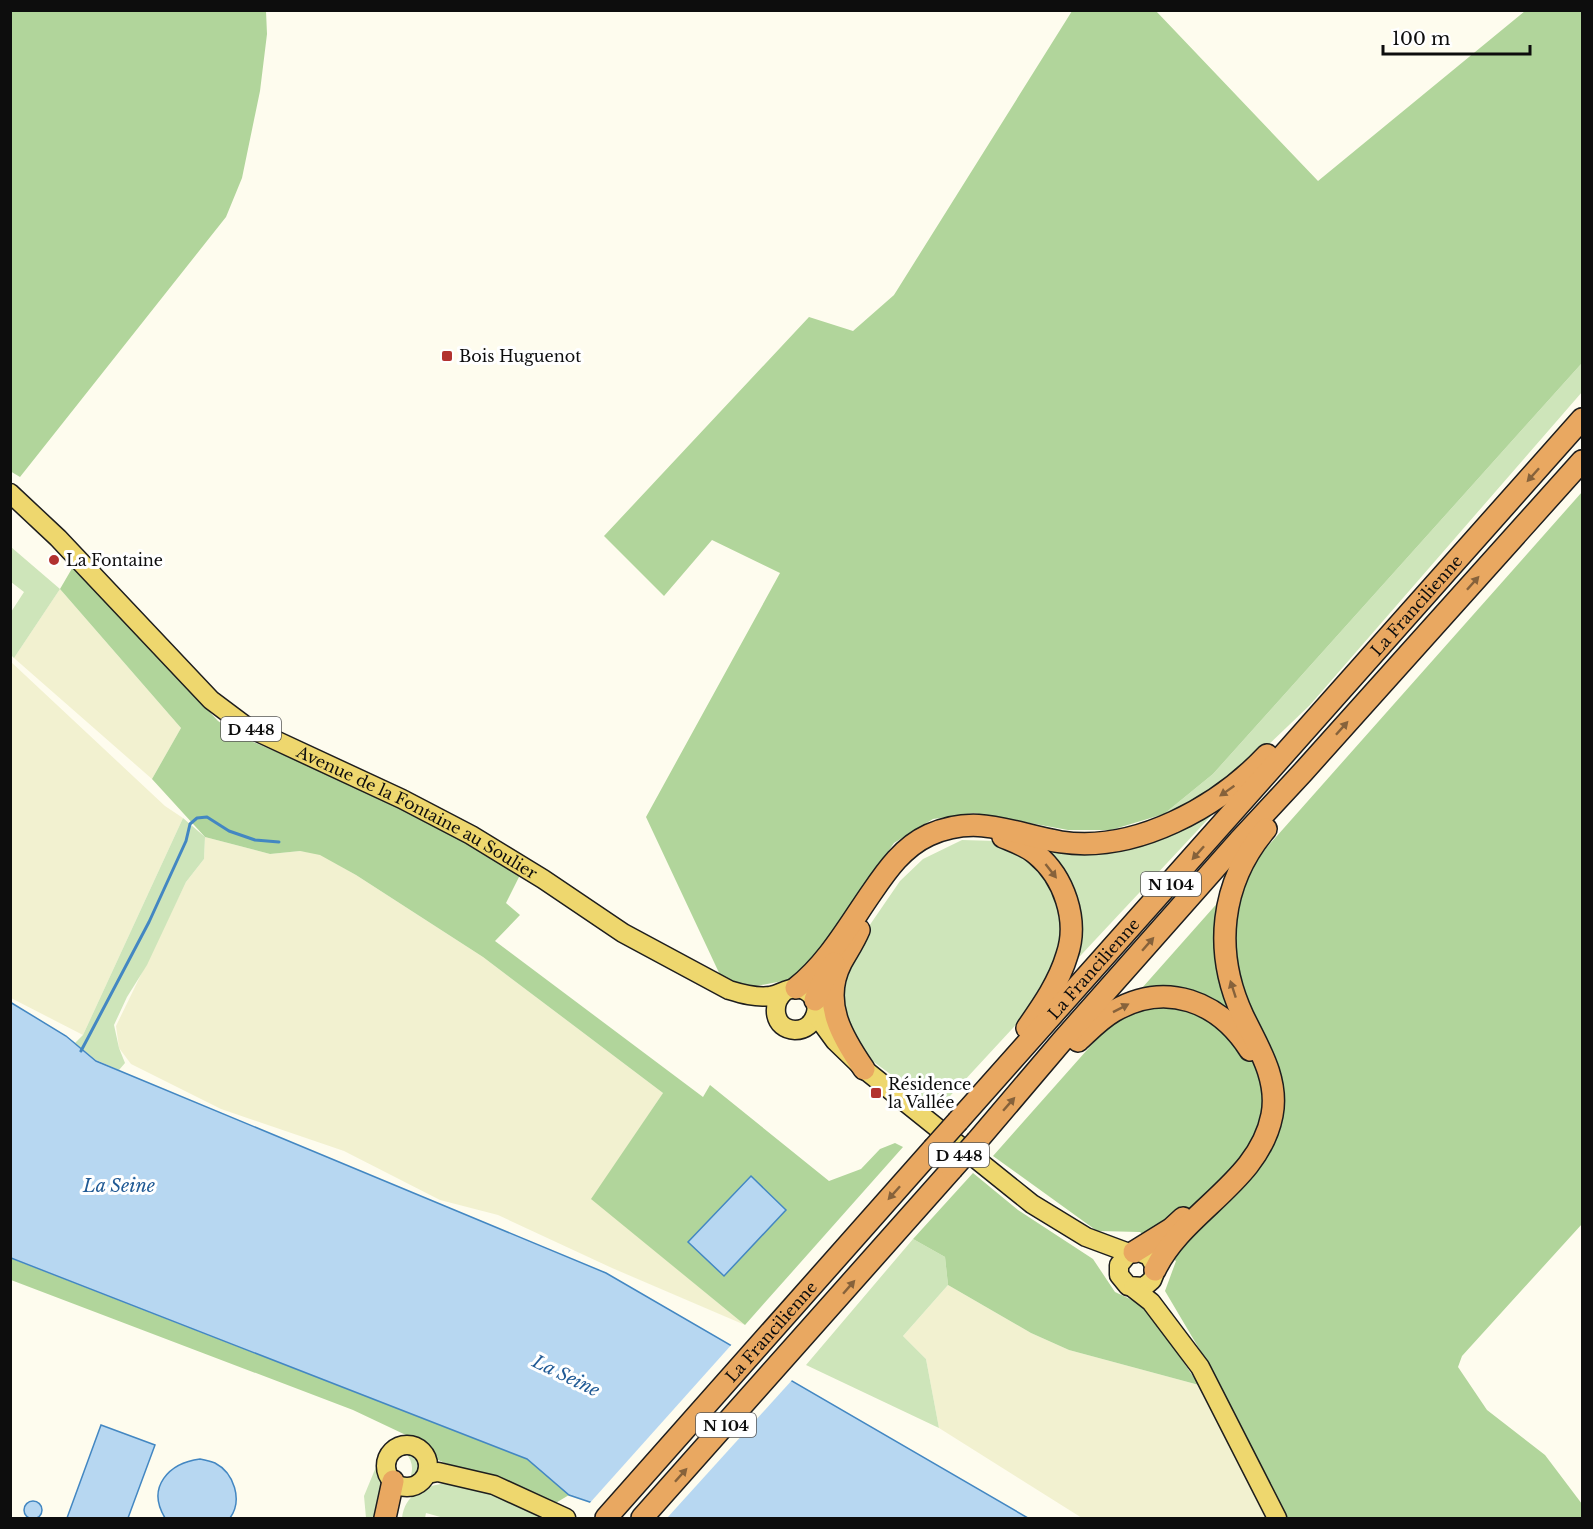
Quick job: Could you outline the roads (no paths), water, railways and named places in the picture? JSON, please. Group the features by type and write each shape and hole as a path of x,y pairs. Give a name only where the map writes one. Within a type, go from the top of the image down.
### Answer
{"highway":[{"name":"La Francilienne","path":"606,1518 1582,419"},
{"name":"La Francilienne","path":"642,1518 810,1331 1239,841 1582,461"},
{"path":"790,990 811,976 821,964 893,863 908,848 926,837 944,829 965,824 984,825 1063,842 1091,843 1142,834 1190,815 1214,801 1253,770 1292,729 1319,714"},
{"path":"1154,1273 1162,1256 1174,1240 1252,1160 1264,1140 1273,1114 1271,1079 1232,987 1224,954 1224,938 1235,877 1243,860 1258,838 1298,792 1303,772"},
{"path":"816,1008 820,985 843,946 859,930 908,862 926,847 950,837 979,833 1011,840 1037,854 1055,874 1065,892 1070,913 1069,952 1049,997 1022,1035 1020,1051"},
{"path":"859,930 853,945 840,964 835,979 833,1010 846,1042 864,1069"},
{"path":"1041,1067 1061,1058 1096,1024 1113,1012 1134,1001 1162,997 1190,1001 1220,1015 1242,1037 1257,1062 1265,1089 1265,1100 1262,1122 1251,1149 1241,1162 1171,1228 1131,1252"},
{"path":"591,1518 630,1478 646,1473"},
{"path":"385,1518 401,1484"},
{"path":"394,1518 401,1484"}],"main road":[{"name":"Avenue de la Fontaine au Soulier","path":"10,493 56,536 211,700 247,727 402,799 471,835 543,879 623,933 729,990 746,995 771,996 790,990"},
{"path":"790,990 807,991 816,1008 809,1025 791,1029 780,1023 775,1010 776,1003 790,990"},
{"name":"Avenue de la Fontaine au Soulier","path":"746,995 780,1023"},
{"name":"D 448","path":"816,1008 835,1041 864,1069 1032,1204 1086,1237 1131,1252"},
{"name":"D 448","path":"803,1028 822,1040 900,1107 1038,1218 1100,1253 1119,1275"},
{"path":"1164,1319 1155,1287 1154,1265 1149,1256 1144,1253 1131,1252 1119,1265 1119,1275 1124,1284 1144,1295 1200,1367 1277,1518"},
{"path":"1133,1288 1148,1284 1154,1273"},
{"path":"406,1445 414,1446 422,1450 426,1457 427,1473 423,1480 401,1484 388,1475 388,1459 392,1452 406,1445"},
{"path":"427,1473 438,1472 494,1485 566,1518"}],"water":[{"name":"La Seine","path":"10,1002 66,1036 96,1061 606,1273 1028,1518 637,1518 569,1495 527,1459 11,1258"},
{"path":"751,1176 786,1210 724,1276 688,1242"},
{"path":"101,1425 155,1445 128,1518 67,1518"},
{"path":"200,1459 222,1467 232,1480 236,1503 230,1518 165,1518 158,1496 164,1478 179,1466"},
{"path":"33,1501 39,1504 42,1510 39,1516 33,1519 27,1516 24,1510 27,1504"}],"waterway":[{"path":"81,1051 149,922 186,841 190,824 197,818 207,817 229,831 255,840 279,842"}],"place":[{"name":"Bois Huguenot","path":"447,356"},
{"name":"La Fontaine","path":"54,560"},
{"name":"Résidence la Vallée","path":"876,1093"}]}
